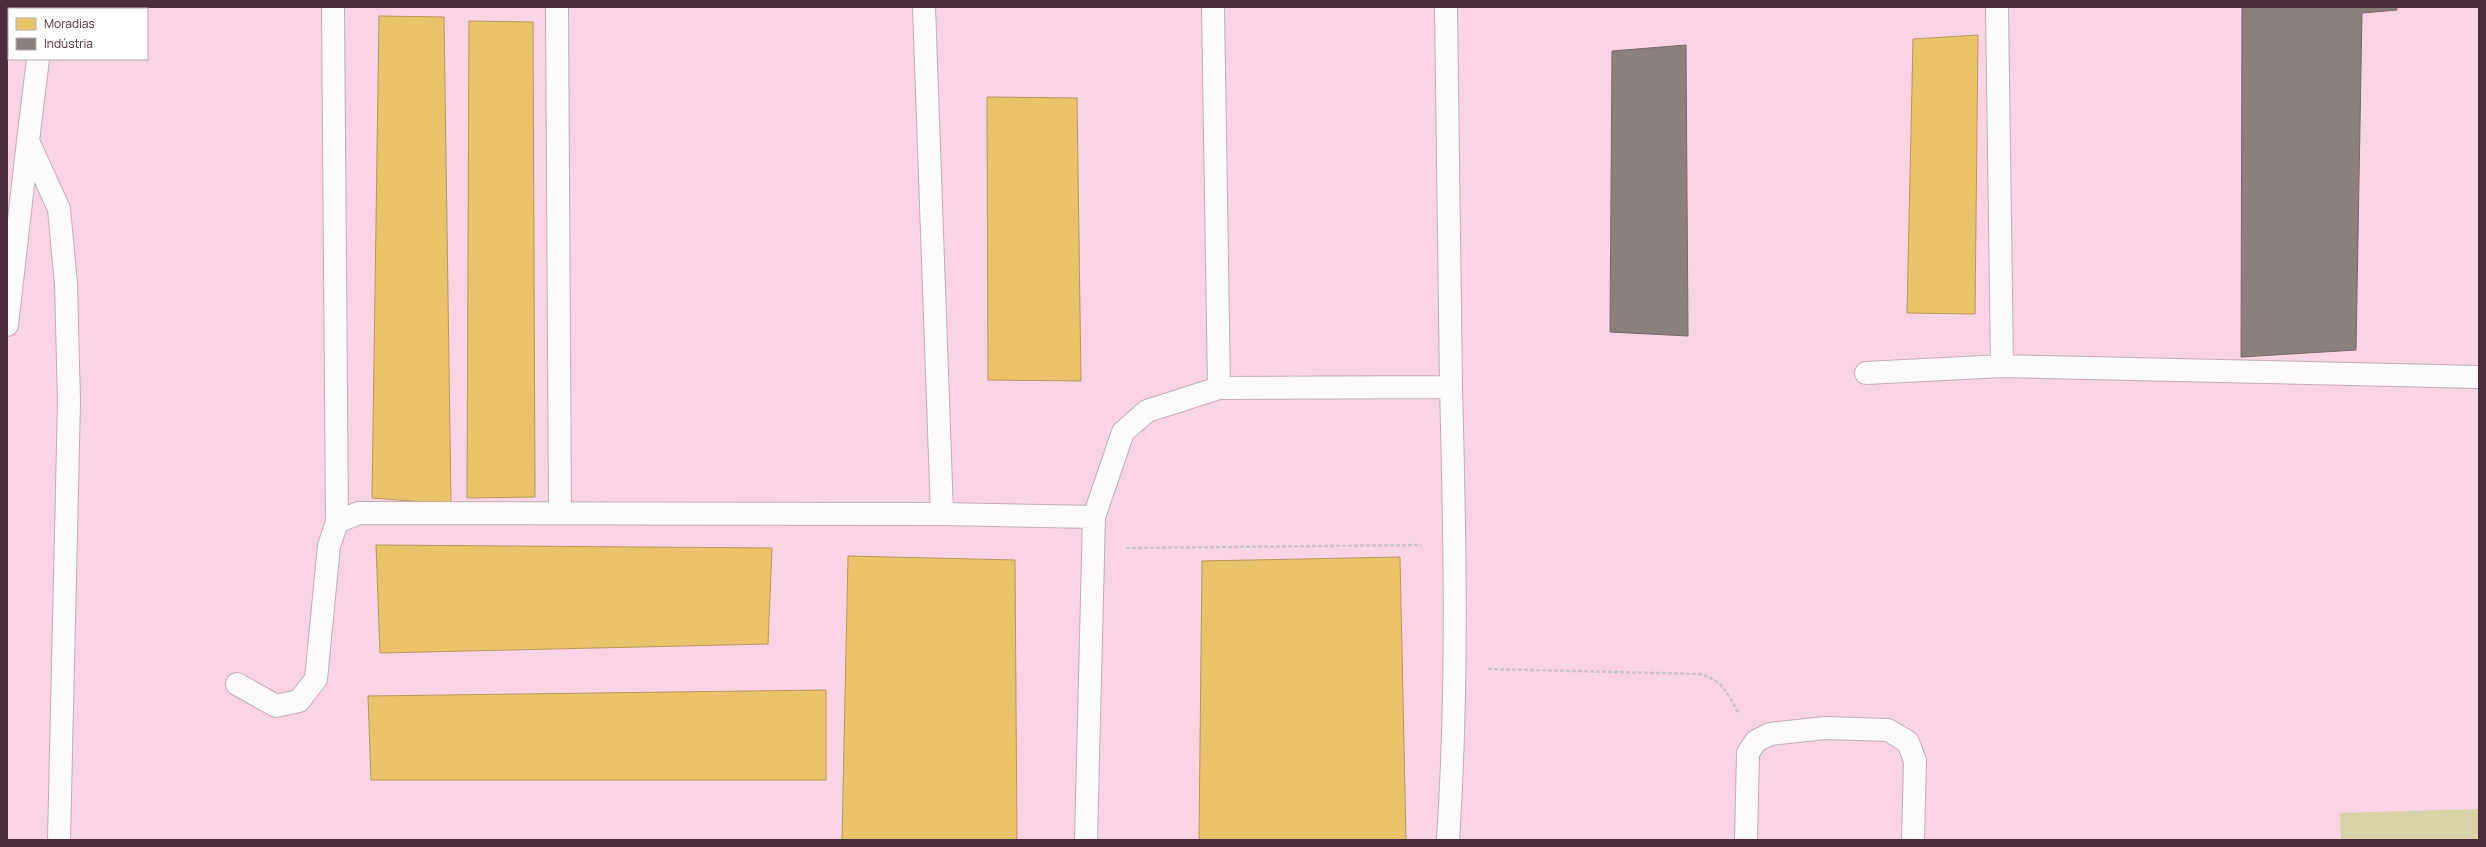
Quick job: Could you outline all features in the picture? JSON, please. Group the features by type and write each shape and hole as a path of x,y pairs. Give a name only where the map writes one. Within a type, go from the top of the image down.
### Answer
{"lane":[{"path":"237,684 276,706 299,701 316,679 329,546 337,522 333,7"},
{"path":"557,7 560,514"},
{"path":"924,7 942,514"},
{"path":"1213,7 1220,388"},
{"path":"1446,7 1451,387 1455,545 1454,745 1448,840"},
{"path":"1997,7 2002,366"},
{"path":"7,325 38,60"},
{"path":"28,141 59,209 66,284 69,401 58,840"},
{"path":"1866,373 2002,366 2479,377"},
{"path":"1086,840 1094,517 1123,432 1147,411 1220,388 1451,387"},
{"path":"337,522 359,513 942,514 1094,517"},
{"path":"1746,840 1748,753 1756,741 1770,734 1825,728 1888,730 1908,742 1915,761 1913,840"}],"path":[{"path":"1094,548 1455,545"},
{"path":"1455,668 1700,674 1715,679 1726,692 1756,741"}],"shaded area":[{"path":"7,7 2479,7 2479,840 7,840"},
{"path":"2479,809 2479,840 2341,840 2340,813"}],"building: Moradias":[{"path":"379,16 444,17 451,504 372,498"},
{"path":"469,21 533,22 535,497 467,498"},
{"path":"1978,35 1975,314 1907,313 1913,39"},
{"path":"987,97 1077,98 1081,381 988,380"},
{"path":"376,545 772,548 768,644 380,653"},
{"path":"848,556 1015,560 1017,840 842,840"},
{"path":"1400,557 1406,840 1199,840 1202,561"},
{"path":"826,690 826,780 371,780 368,696"}],"building: Indústria":[{"path":"2242,7 2397,7 2397,10 2362,13 2356,350 2241,357"},
{"path":"1686,45 1688,336 1610,332 1612,51"}]}
